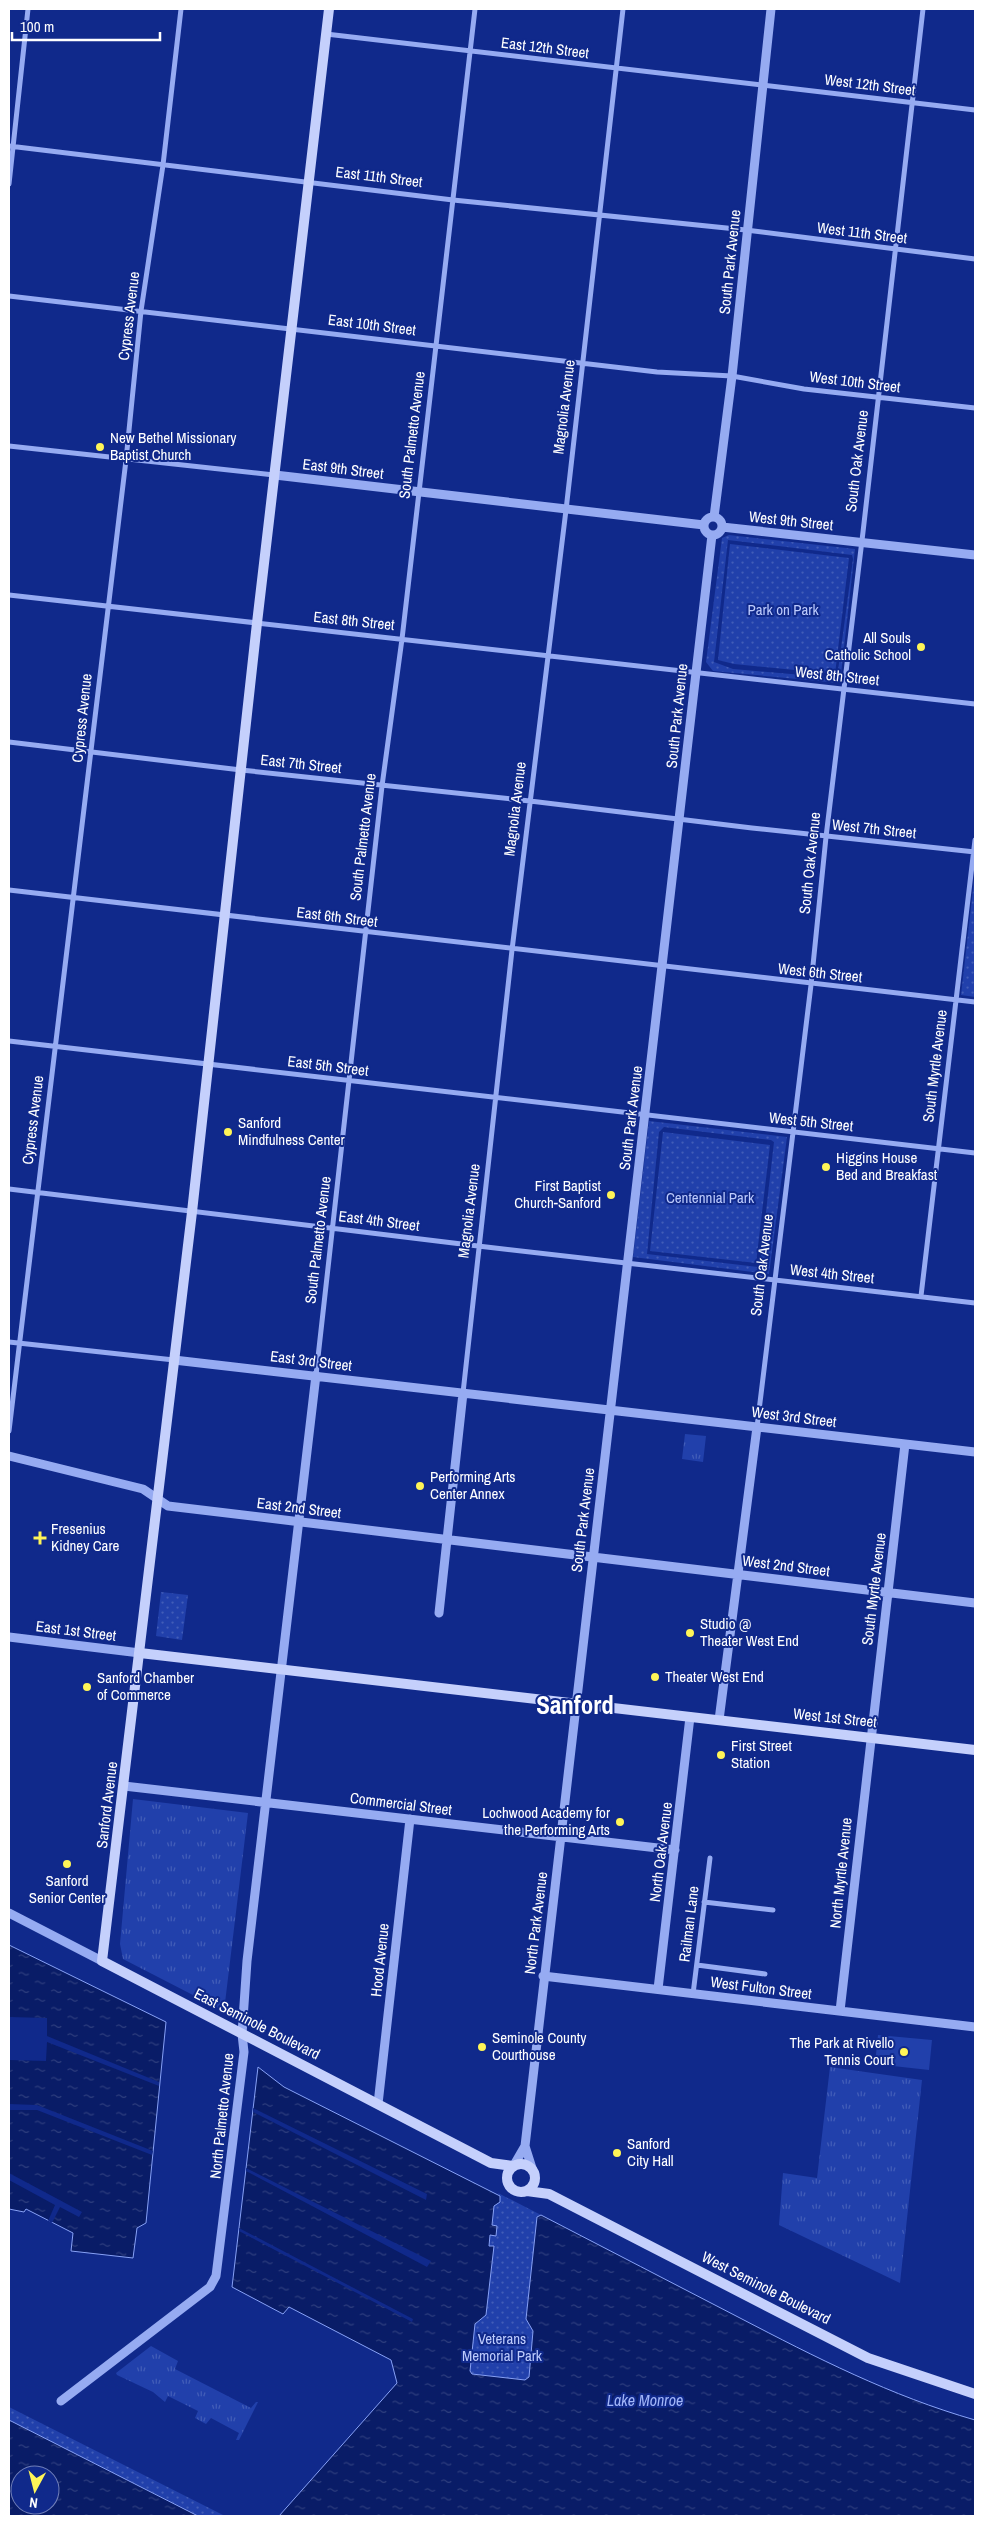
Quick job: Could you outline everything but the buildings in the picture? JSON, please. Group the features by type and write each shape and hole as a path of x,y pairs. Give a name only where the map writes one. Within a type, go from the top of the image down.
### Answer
{"main road":[{"name":"Sanford Avenue","path":"102,1961 192,1212 257,623 329,9"},
{"name":"West 1st Street","path":"140,1653 975,1750"},
{"name":"East Seminole Boulevard","path":"102,1961 491,2163 514,2166"},
{"name":"East Seminole Boulevard","path":"491,2163 507,2182"},
{"path":"507,2182 508,2172 514,2166 524,2164 534,2172 534,2185 527,2191"},
{"name":"West Seminole Boulevard","path":"534,2172 549,2194"},
{"name":"West Seminole Boulevard","path":"507,2182 513,2190 549,2194 868,2358 975,2394"}],"street":[{"path":"9,184 10,146 28,9"},
{"name":"Cypress Avenue","path":"9,1431 36,1192 126,460 141,312 163,165 181,9"},
{"name":"South Palmetto Avenue","path":"282,1670 297,1522 350,1081 382,786 402,639 475,9"},
{"name":"Magnolia Avenue","path":"439,1613 478,1246 497,1098 512,950 547,656 566,510 623,9"},
{"name":"South Park Avenue","path":"714,517 732,376 746,230 771,9"},
{"name":"South Oak Avenue","path":"719,1720 739,1574 811,985 826,836 862,542 923,9"},
{"name":"East 12th Street","path":"326,34 762,84"},
{"name":"West 12th Street","path":"762,84 975,110"},
{"name":"East 11th Street","path":"10,146 453,200 746,230"},
{"name":"West 11th Street","path":"746,230 975,259"},
{"name":"East 10th Street","path":"9,296 437,345 583,364 657,372 732,376"},
{"name":"West 10th Street","path":"732,376 804,389 975,408"},
{"name":"East 9th Street","path":"9,446 704,525"},
{"path":"714,517 720,520 722,527 719,533 712,535 706,532 704,525 707,519 714,517"},
{"name":"West 9th Street","path":"722,527 975,555"},
{"name":"South Park Avenue","path":"576,1704 712,535"},
{"name":"East 8th Street","path":"9,595 696,673"},
{"name":"West 8th Street","path":"696,673 975,704"},
{"name":"East 7th Street","path":"9,742 382,786 530,801 680,820"},
{"name":"West 7th Street","path":"680,820 975,852"},
{"name":"South Myrtle Avenue","path":"921,1296 975,840"},
{"name":"East 6th Street","path":"9,890 662,967"},
{"name":"West 6th Street","path":"662,967 975,1002"},
{"name":"East 5th Street","path":"9,1041 645,1115"},
{"name":"West 5th Street","path":"645,1115 975,1153"},
{"name":"East 4th Street","path":"9,1189 478,1246 627,1262"},
{"name":"West 4th Street","path":"627,1262 975,1303"},
{"name":"East 3rd Street","path":"9,1342 610,1409"},
{"name":"West 3rd Street","path":"610,1409 975,1452"},
{"name":"South Myrtle Avenue","path":"871,1737 904,1444"},
{"name":"East 2nd Street","path":"9,1456 143,1489 168,1506 593,1557"},
{"name":"West 2nd Street","path":"593,1557 975,1603"},
{"name":"East 1st Street","path":"9,1637 140,1653"},
{"name":"North Palmetto Avenue","path":"60,2401 210,2287 216,2276 244,2052 242,2034 247,1961 282,1670"},
{"name":"North Park Avenue","path":"525,2146 576,1704"},
{"name":"North Oak Avenue","path":"658,1990 690,1717"},
{"name":"North Myrtle Avenue","path":"840,2011 871,1737"},
{"name":"Commercial Street","path":"124,1786 675,1850"},
{"name":"Hood Avenue","path":"378,2104 410,1819"},
{"name":"Railman Lane","path":"693,1994 710,1858"},
{"path":"704,1902 772,1910"},
{"name":"East Seminole Boulevard","path":"9,1913 102,1961"},
{"path":"697,1965 765,1974"},
{"name":"West Fulton Street","path":"544,1976 975,2027"},
{"path":"514,2166 525,2146"},
{"path":"525,2146 534,2172"}],"green space":[{"path":"729,535 855,549 840,683 713,671 706,662 722,538","holes":["728,540 852,555 837,678 733,669 714,662"]},
{"name":"Park on Park","path":"730,544 849,558 835,674 734,664 718,660"},
{"path":"975,872 975,997 961,995"},
{"path":"649,1121 787,1137 769,1274 633,1257","holes":["664,1127 771,1140 774,1142 760,1264 758,1267 647,1254 659,1132"]},
{"name":"Centennial Park","path":"663,1132 770,1145 756,1263 650,1251"},
{"path":"685,1434 706,1436 703,1462 682,1459"},
{"path":"161,1592 188,1595 182,1640 156,1636"},
{"path":"133,1799 248,1813 224,2011 123,1959 120,1944"},
{"name":"The Park at Rivello Tennis Court","path":"878,2035 932,2040 929,2070 875,2064"},
{"path":"830,2067 922,2080 900,2283 779,2225 783,2173 817,2178"},
{"name":"Veterans Memorial Park","path":"498,2193 541,2215 537,2217 526,2319 533,2331 530,2377 525,2380 472,2374 470,2371 475,2324 486,2315 494,2246 489,2246 490,2235 496,2235 497,2226 492,2226 494,2205 500,2196"},
{"path":"151,2346 178,2361 175,2369 251,2408 258,2402 239,2440 236,2440 239,2433 211,2418 206,2424 195,2418 198,2411 168,2396 165,2402 153,2392 117,2375 116,2373"},
{"path":"9,2407 225,2516 199,2516 9,2420"}],"water":[{"path":"9,1945 166,2022 146,2223 137,2228 133,2258 71,2251 73,2233 26,2209 24,2212 9,2209"},
{"name":"Lake Monroe","path":"258,2067 284,2087 500,2196 500,2202 494,2206 492,2225 497,2226 496,2236 490,2235 489,2246 494,2246 486,2315 475,2324 470,2371 472,2374 525,2380 529,2377 533,2331 526,2319 537,2217 541,2215 768,2333 854,2375 913,2399 975,2420 975,2516 279,2516 397,2383 391,2360 289,2307 283,2314 232,2287"},
{"path":"9,2420 198,2516 9,2516"}],"pier":[{"path":"9,2017 47,2018 47,2036 159,2082 159,2086 47,2042 46,2061 9,2060"},
{"path":"9,2104 37,2105 153,2151 152,2155 37,2110 9,2110"},
{"path":"253,2108 427,2194 426,2200 253,2112"},
{"path":"246,2168 431,2261 427,2267 246,2171"},
{"path":"9,2173 82,2212 79,2217 60,2207 52,2223 48,2221 55,2205 9,2180"},
{"path":"239,2228 413,2319 412,2322 239,2231"}],"place":[{"name":"New Bethel Missionary Baptist Church","path":"100,447"},
{"name":"All Souls Catholic School","path":"921,647"},
{"name":"Sanford Mindfulness Center","path":"228,1132"},
{"name":"Higgins House Bed and Breakfast","path":"826,1167"},
{"name":"First Baptist Church-Sanford","path":"611,1195"},
{"name":"Performing Arts Center Annex","path":"420,1486"},
{"name":"Fresenius Kidney Care","path":"40,1538"},
{"name":"Studio @ Theater West End","path":"690,1633"},
{"name":"Theater West End","path":"655,1677"},
{"name":"Sanford Chamber of Commerce","path":"87,1687"},
{"name":"First Street Station","path":"721,1755"},
{"name":"Lochwood Academy for the Performing Arts","path":"620,1822"},
{"name":"Sanford Senior Center","path":"67,1864"},
{"name":"Seminole County Courthouse","path":"482,2047"},
{"name":"The Park at Rivello Tennis Court","path":"904,2052"},
{"name":"Sanford City Hall","path":"617,2153"}],"district":[{"name":"Sanford","path":"575,1705"}]}
